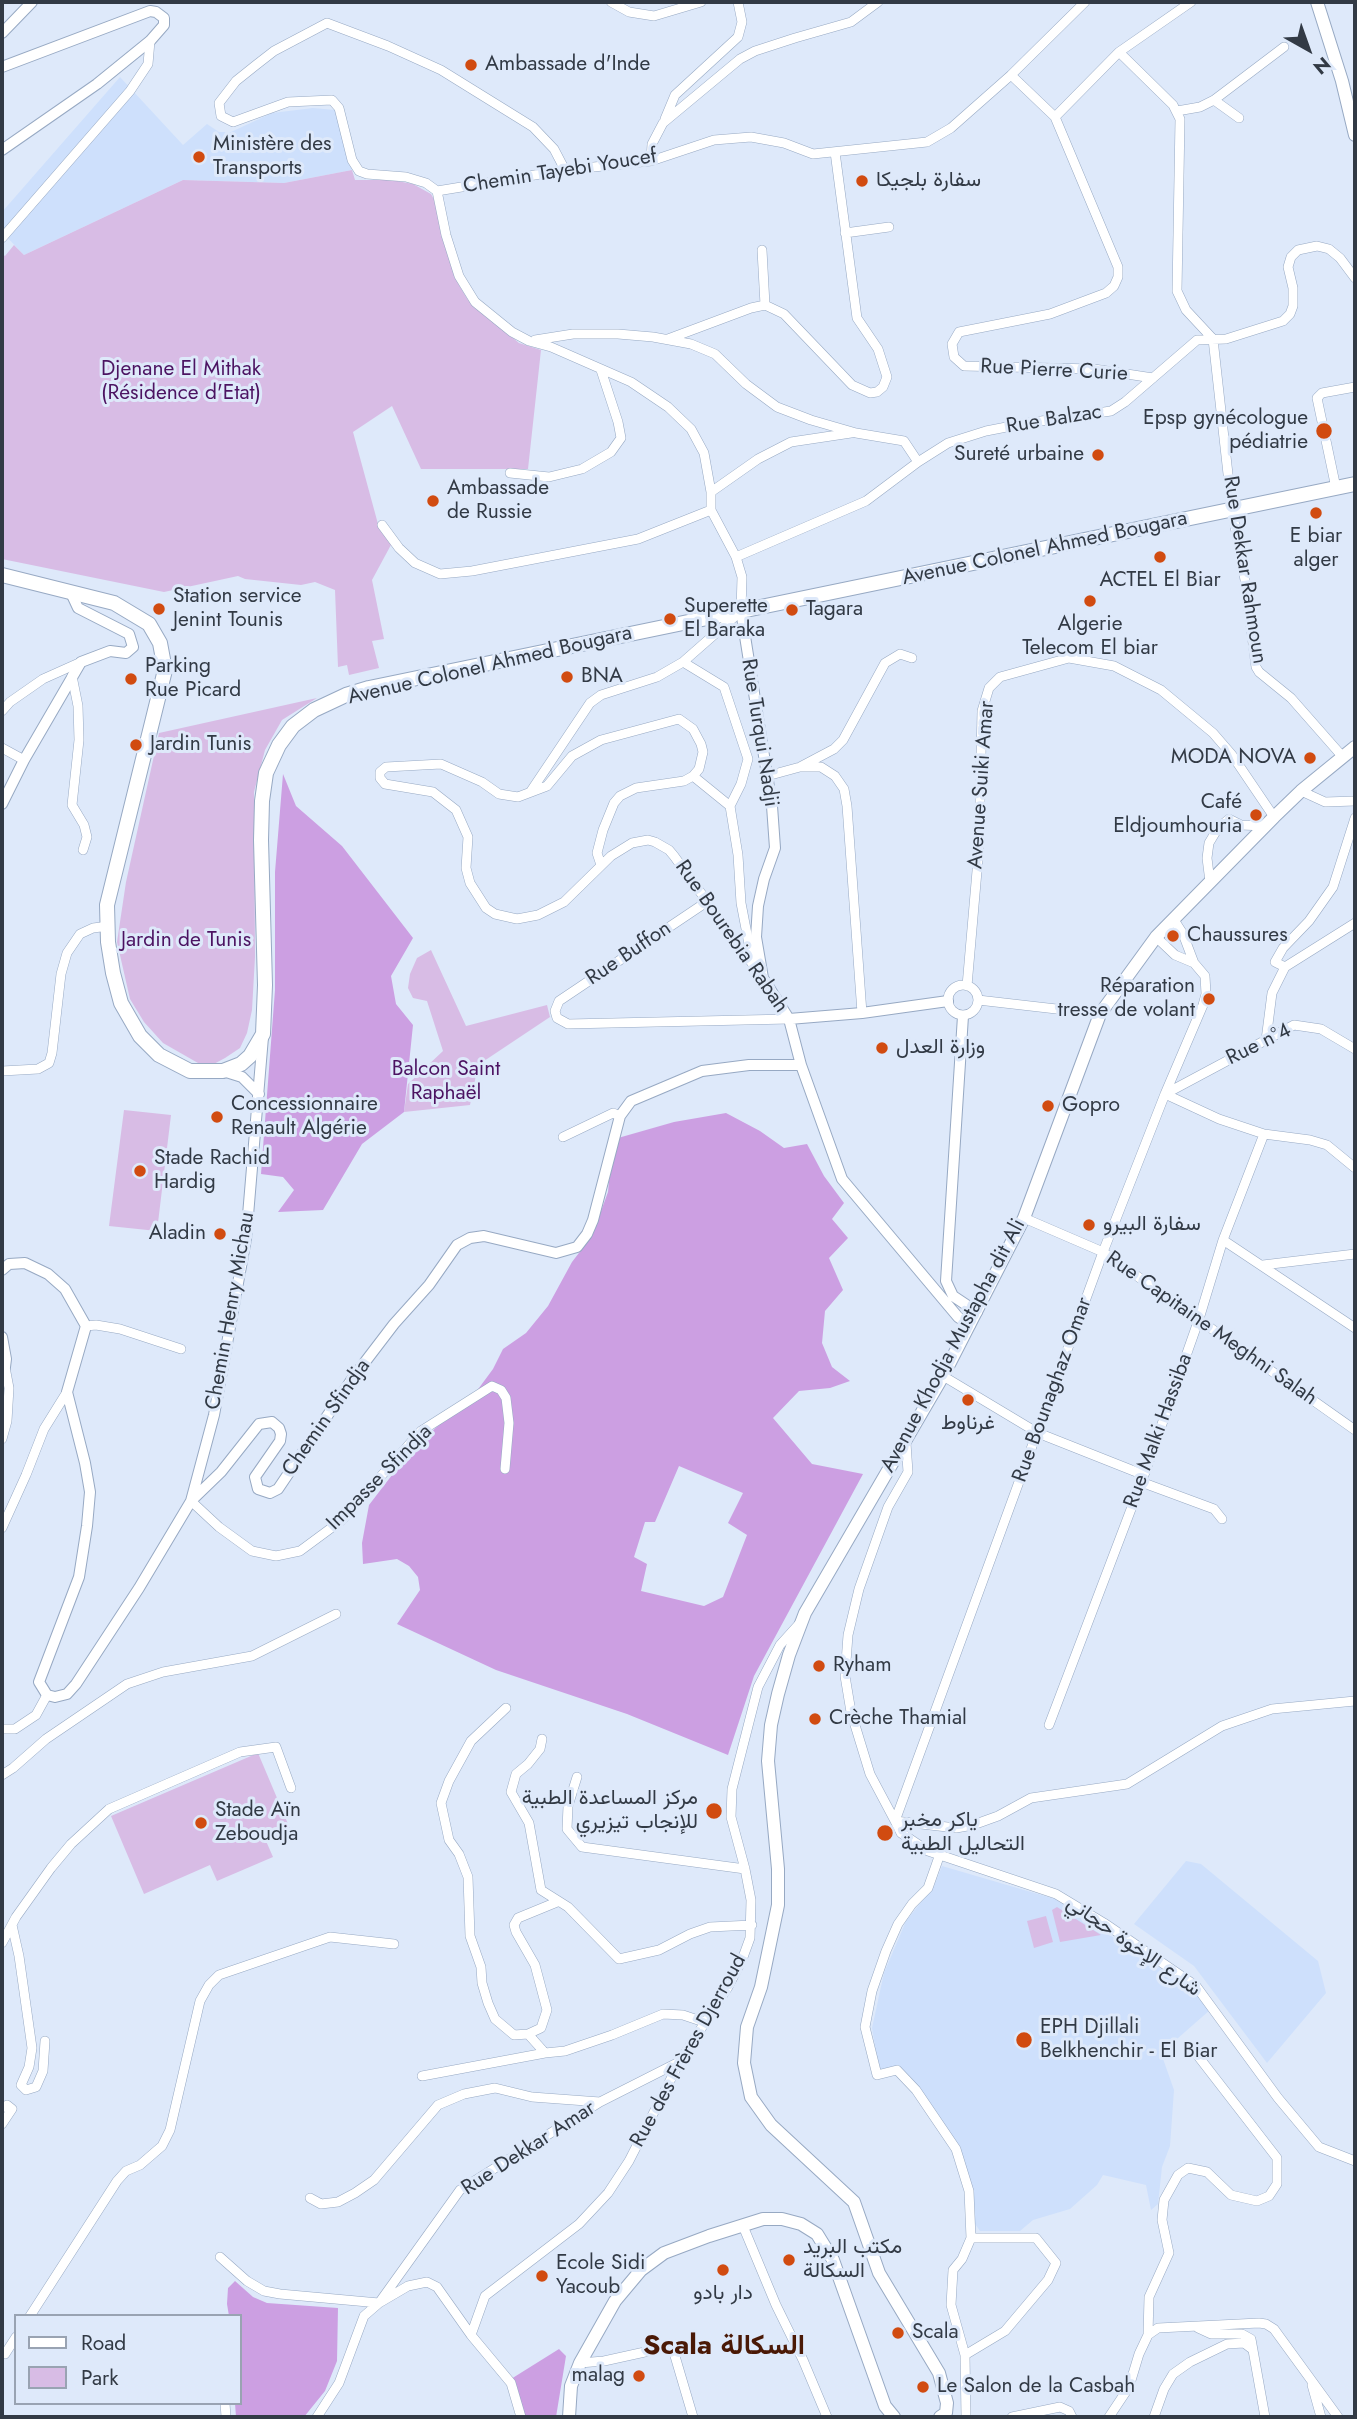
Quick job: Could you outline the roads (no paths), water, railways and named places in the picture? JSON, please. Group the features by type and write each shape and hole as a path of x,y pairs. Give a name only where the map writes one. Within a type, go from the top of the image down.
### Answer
{"main road":[{"path":"1317,2 1355,135"},
{"name":"Avenue Colonel Ahmed Bougara","path":"263,1034 265,985 262,801 267,773 279,745 293,726 314,710 369,688 1355,484"},
{"path":"2,575 114,603 149,624 160,643 165,670 107,905 113,973 121,1003 140,1036 159,1055 190,1071 223,1071 241,1064 250,1056 263,1034"},
{"name":"Avenue Khodja Mustapha dit Ali","path":"945,2416 947,2403 939,2374 879,2273 855,2202 771,2125 751,2097 744,2063 747,2027 761,1987 778,1905 778,1869 768,1781 769,1741 778,1694 802,1622 943,1376 1024,1219 1100,1014 1156,937 1269,821 1355,747"},
{"path":"569,2417 571,2386 580,2363 615,2301 651,2261 668,2251 763,2219 782,2219 801,2224 817,2234 833,2260 884,2406 894,2417"}],"street":[{"path":"2,33 32,2"},
{"path":"611,2 629,12 654,16 701,2"},
{"path":"651,161 652,144 676,95 738,37 742,22 738,2"},
{"path":"663,123 740,59 755,51 851,22 878,2"},
{"name":"Chemin Tayebi Youcef","path":"437,191 565,170 651,161 714,140 751,137 784,143 813,154 927,142 951,128 1011,75 1085,2"},
{"path":"1011,75 1055,117 1119,52 1191,2"},
{"path":"2,67 150,11 164,18 165,22 149,41 97,84 2,150"},
{"path":"437,191 426,183 406,177 359,171 352,160 340,108 332,100 288,102 233,122 221,116 219,103 236,81 274,51 327,23 441,70 533,127 554,149 565,170"},
{"path":"2,238 130,91 148,64 149,41"},
{"path":"1177,111 1200,107 1214,100 1284,47"},
{"path":"1119,52 1177,111 1180,126 1177,291 1186,310 1213,339"},
{"path":"1214,100 1239,118"},
{"name":"Rue Pierre Curie","path":"1055,117 1118,267 1116,282 1106,293 1050,314 959,332 954,339 952,353 964,366 1094,369 1153,378"},
{"path":"668,339 765,305 784,314 852,385 870,393 880,390 885,384 886,373 878,349 857,318 835,152"},
{"name":"Rue Turqui Nadji","path":"437,191 446,235 459,276 475,302 512,332 529,341 551,347 631,382 668,407 691,429 704,453 711,492 711,510 736,557 742,577 741,611 767,776 775,848 764,878 758,906 756,937 763,978"},
{"path":"845,233 889,227"},
{"name":"Rue Balzac","path":"736,557 866,501 918,461 948,443 986,431 1111,411 1197,340 1226,339 1287,318 1293,306 1289,262 1298,250 1317,246 1329,249 1340,258 1355,278"},
{"path":"762,250 765,305"},
{"path":"529,341 573,334 618,334 691,344 715,355 746,384 777,407 856,433 904,441 918,461"},
{"name":"Rue Dekkar Rahmoun","path":"1213,339 1232,510 1245,580 1256,667 1291,698 1342,756"},
{"path":"510,473 549,477 582,469 611,452 621,438 601,370"},
{"path":"1336,488 1317,398 1322,393 1355,387"},
{"path":"711,492 758,459 791,442 856,433"},
{"path":"382,525 399,548 415,563 440,574 472,571 638,539 711,510"},
{"path":"2,711 10,702 43,679 110,651 126,653 132,649 133,642 127,632 78,608 71,593"},
{"path":"527,795 590,703 601,695 657,677 682,662 741,611"},
{"path":"767,776 800,766 834,749 843,740 885,663 900,654 912,658"},
{"name":"Avenue Suiki Amar","path":"967,986 979,848 982,711 989,688 1000,677 1069,658 1114,666 1161,690 1213,733 1232,755 1269,821"},
{"path":"2,804 24,760 81,662"},
{"path":"682,662 724,687 748,759 741,784 730,806 738,855 741,903 752,963"},
{"path":"72,676 78,706 79,740 72,805 87,837 83,850"},
{"path":"527,795 547,786 572,756 601,740 679,719 693,729 703,752 699,769 693,776 666,785 636,788 620,796 614,803 603,830 597,853 600,865"},
{"path":"2,748 24,760"},
{"name":"Rue Bourebia Rabah","path":"527,795 508,797 499,794 482,782 441,764 386,767 379,774 380,780 385,784 433,792 456,810 468,837 466,868 470,883 481,902 495,914 517,919 538,915 564,902 600,865 632,843 648,840 669,850 763,978 789,1019 801,1065 842,1179 945,1293 958,1317 970,1325"},
{"path":"800,766 821,767 835,776 844,789 862,1013"},
{"path":"693,776 730,806"},
{"path":"1301,791 1325,802 1355,802"},
{"path":"1285,967 1275,962 1283,948 1309,921 1333,887 1355,818"},
{"path":"1210,882 1207,858 1209,843 1218,828 1229,819 1241,825 1269,821"},
{"name":"Rue Buffon","path":"708,901 559,1001 555,1011 557,1018 568,1024 789,1019"},
{"name":"Rue Bounaghaz Omar","path":"895,1821 1103,1252 1206,994 1205,976 1194,963 1183,934 1174,920"},
{"path":"1266,1040 1272,993 1285,967 1355,923"},
{"path":"2,1071 38,1069 48,1063 52,1053 61,974 67,953 80,934 93,928 108,926"},
{"path":"1156,937 1175,955 1194,963"},
{"path":"967,986 975,991 978,1000 972,1013 962,1016 954,1013 948,1001 954,988 967,986"},
{"path":"978,1000 1100,1014"},
{"path":"789,1019 862,1013 948,1001"},
{"path":"962,1016 945,1293 977,1312"},
{"name":"Rue n°4","path":"1165,1094 1294,1025 1321,1029 1355,1049"},
{"name":"Chemin Henry Michau","path":"191,1501 214,1415 246,1239 263,1034"},
{"path":"563,1137 613,1113 620,1116 624,1108 640,1097 702,1071 749,1065 801,1065"},
{"path":"223,1071 242,1077 259,1094"},
{"path":"1165,1094 1219,1119 1264,1134 1327,1145 1355,1168"},
{"name":"Chemin Sfindja","path":"47,1695 55,1697 66,1694 76,1684 139,1588 191,1501 220,1472 259,1424 265,1422 277,1426 281,1438 256,1474 255,1484 267,1493 278,1489 352,1379 463,1241 484,1236 556,1253 577,1247 593,1220 620,1116"},
{"name":"Rue Malki Hassiba","path":"1049,1726 1143,1479 1199,1319 1223,1240 1264,1134"},
{"name":"Rue Capitaine Meghni Salah","path":"1024,1219 1103,1252 1355,1430"},
{"path":"1223,1240 1355,1328"},
{"path":"1263,1265 1355,1254"},
{"path":"2,1270 9,1264 24,1263 48,1274 65,1289 86,1326 67,1392 44,1429 2,1528"},
{"path":"86,1326 120,1329 181,1349"},
{"path":"2,1337 6,1359 3,1368 9,1388 7,1421 2,1439"},
{"path":"943,1376 1038,1433 1214,1509 1222,1519"},
{"name":"Impasse Sfindja","path":"191,1501 219,1527 252,1551 276,1556 300,1551 342,1520 421,1431 492,1386 501,1390 506,1398 509,1423 505,1469"},
{"path":"2,1729 15,1729 36,1715 47,1695 40,1682 79,1577 88,1526 90,1492 67,1392"},
{"name":"شارع الإخوة حجاني","path":"906,1441 908,1472 888,1507 859,1589 848,1635 845,1676 851,1713 870,1774 901,1833 928,1851 1056,1894 1104,1923 1196,1986 1278,2098 1319,2147 1355,2161"},
{"path":"2,1775 46,1739 127,1684 163,1672 252,1657 336,1614"},
{"name":"Rue des Frères Djerroud","path":"471,2335 485,2296 579,2224 608,2193 629,2161 680,2061 728,1987 742,1960 752,1925 745,1869 731,1817 732,1789 758,1688 765,1671 780,1645 802,1622"},
{"path":"895,1821 956,1829 974,1825 998,1816 1031,1798 1127,1784 1222,1726 1272,1709 1355,1701"},
{"path":"506,1708 471,1741 440,1802 449,1840 459,1854 468,1877 470,1936 481,1967 488,2003 495,2019 514,2035 528,2034 541,2028 547,2010 535,1965 514,1925 517,1919 557,1902"},
{"path":"542,1739 540,1749 528,1765 516,1774 511,1792 529,1822 541,1890 568,1907 619,1959 659,1950 710,1927 752,1925"},
{"path":"2,1943 58,1860 108,1809 240,1752 276,1747 291,1788"},
{"path":"577,1777 568,1806 567,1829 582,1847 745,1869"},
{"path":"940,1854 928,1888 898,1924 886,1951 872,1991 865,2027 877,2076 897,2070 922,2098 956,2149 969,2191 971,2238 962,2259 953,2270 951,2305 965,2355 966,2417"},
{"path":"12,1925 32,2048 29,2067 21,2085 26,2090 36,2087 43,2071 45,2041"},
{"path":"31,2314 117,2181 162,2146 170,2130 200,2001 208,1985 219,1975 330,1937 394,1944"},
{"path":"422,2076 565,2051 663,2014 683,2015 704,2022"},
{"path":"528,2034 545,2053"},
{"path":"1109,2417 1129,2387 1148,2335 1149,2297 1169,2253 1162,2220 1164,2200 1178,2175 1188,2168 1207,2172 1231,2195 1257,2201 1269,2196 1277,2184 1277,2158 1198,2056"},
{"name":"Rue Dekkar Amar","path":"317,2417 339,2383 364,2316 379,2303 460,2190 600,2102 680,2061"},
{"path":"310,2198 321,2204 338,2202 355,2193 374,2179 438,2105 464,2094 495,2088 532,2097 600,2102"},
{"path":"2,2108 7,2105 12,2109 2,2124"},
{"path":"743,2226 827,2417"},
{"path":"965,2355 1005,2330 1048,2280 1056,2263 1036,2238 971,2238"},
{"path":"220,2258 247,2281 264,2291 280,2294 379,2303 408,2286 426,2282 437,2287 471,2335 511,2383 521,2417"},
{"path":"1148,2335 1158,2328 1266,2324 1274,2329 1338,2417"},
{"path":"1195,2327 1211,2334 1242,2333 1251,2339 1265,2417"},
{"path":"3,2354 14,2340"},
{"path":"1154,2417 1164,2389 1173,2374 1190,2362 1227,2344 1244,2343 1252,2350"},
{"path":"580,2363 604,2361 672,2346 693,2417"},
{"path":"1311,2380 1321,2417"},
{"path":"1012,2417 1060,2407 1065,2407 1072,2417"}],"place":[{"name":"Ambassade d'Inde","path":"471,65"},
{"name":"Ministère des Transports","path":"199,157"},
{"name":"سفارة بلجيكا","path":"862,181"},
{"name":"Epsp gynécologue pédiatrie","path":"1324,431"},
{"name":"Sureté urbaine","path":"1098,455"},
{"name":"Ambassade de Russie","path":"433,501"},
{"name":"E biar alger","path":"1316,513"},
{"name":"ACTEL El Biar","path":"1160,557"},
{"name":"Algerie Telecom El biar","path":"1090,601"},
{"name":"Station service Jenint Tounis","path":"159,609"},
{"name":"Tagara","path":"792,610"},
{"name":"Superette El Baraka","path":"670,619"},
{"name":"BNA","path":"567,677"},
{"name":"Parking Rue Picard","path":"131,679"},
{"name":"Jardin Tunis","path":"136,745"},
{"name":"MODA NOVA","path":"1310,758"},
{"name":"Café Eldjoumhouria","path":"1256,815"},
{"name":"Chaussures","path":"1173,936"},
{"name":"Réparation tresse de volant","path":"1209,999"},
{"name":"وزارة العدل","path":"882,1048"},
{"name":"Gopro","path":"1048,1106"},
{"name":"Concessionnaire Renault Algérie","path":"217,1117"},
{"name":"Stade Rachid Hardig","path":"140,1171"},
{"name":"سفارة البيرو","path":"1089,1225"},
{"name":"Aladin","path":"220,1234"},
{"name":"غرناوط","path":"968,1400"},
{"name":"Ryham","path":"819,1666"},
{"name":"Crèche Thamial","path":"815,1719"},
{"name":"مركز المساعدة الطبية للإنجاب تيزيري","path":"714,1811"},
{"name":"Stade Aïn Zeboudja","path":"201,1823"},
{"name":"ياكر مخبر التحاليل الطبية","path":"885,1833"},
{"name":"EPH Djillali Belkhenchir - El Biar","path":"1024,2040"},
{"name":"مكتب البريد السكالة","path":"789,2260"},
{"name":"دار بادو","path":"723,2270"},
{"name":"Ecole Sidi Yacoub","path":"542,2276"},
{"name":"Scala","path":"898,2333"},
{"name":"malag","path":"639,2376"},
{"name":"Le Salon de la Casbah","path":"923,2387"}],"district":[{"name":"Scala السكالة","path":"724,2347"}],"park label":[{"name":"Djenane El Mithak (Résidence d'Etat)","path":"181,382"},
{"name":"Jardin de Tunis","path":"186,941"},
{"name":"Balcon Saint Raphaël","path":"446,1082"}]}
